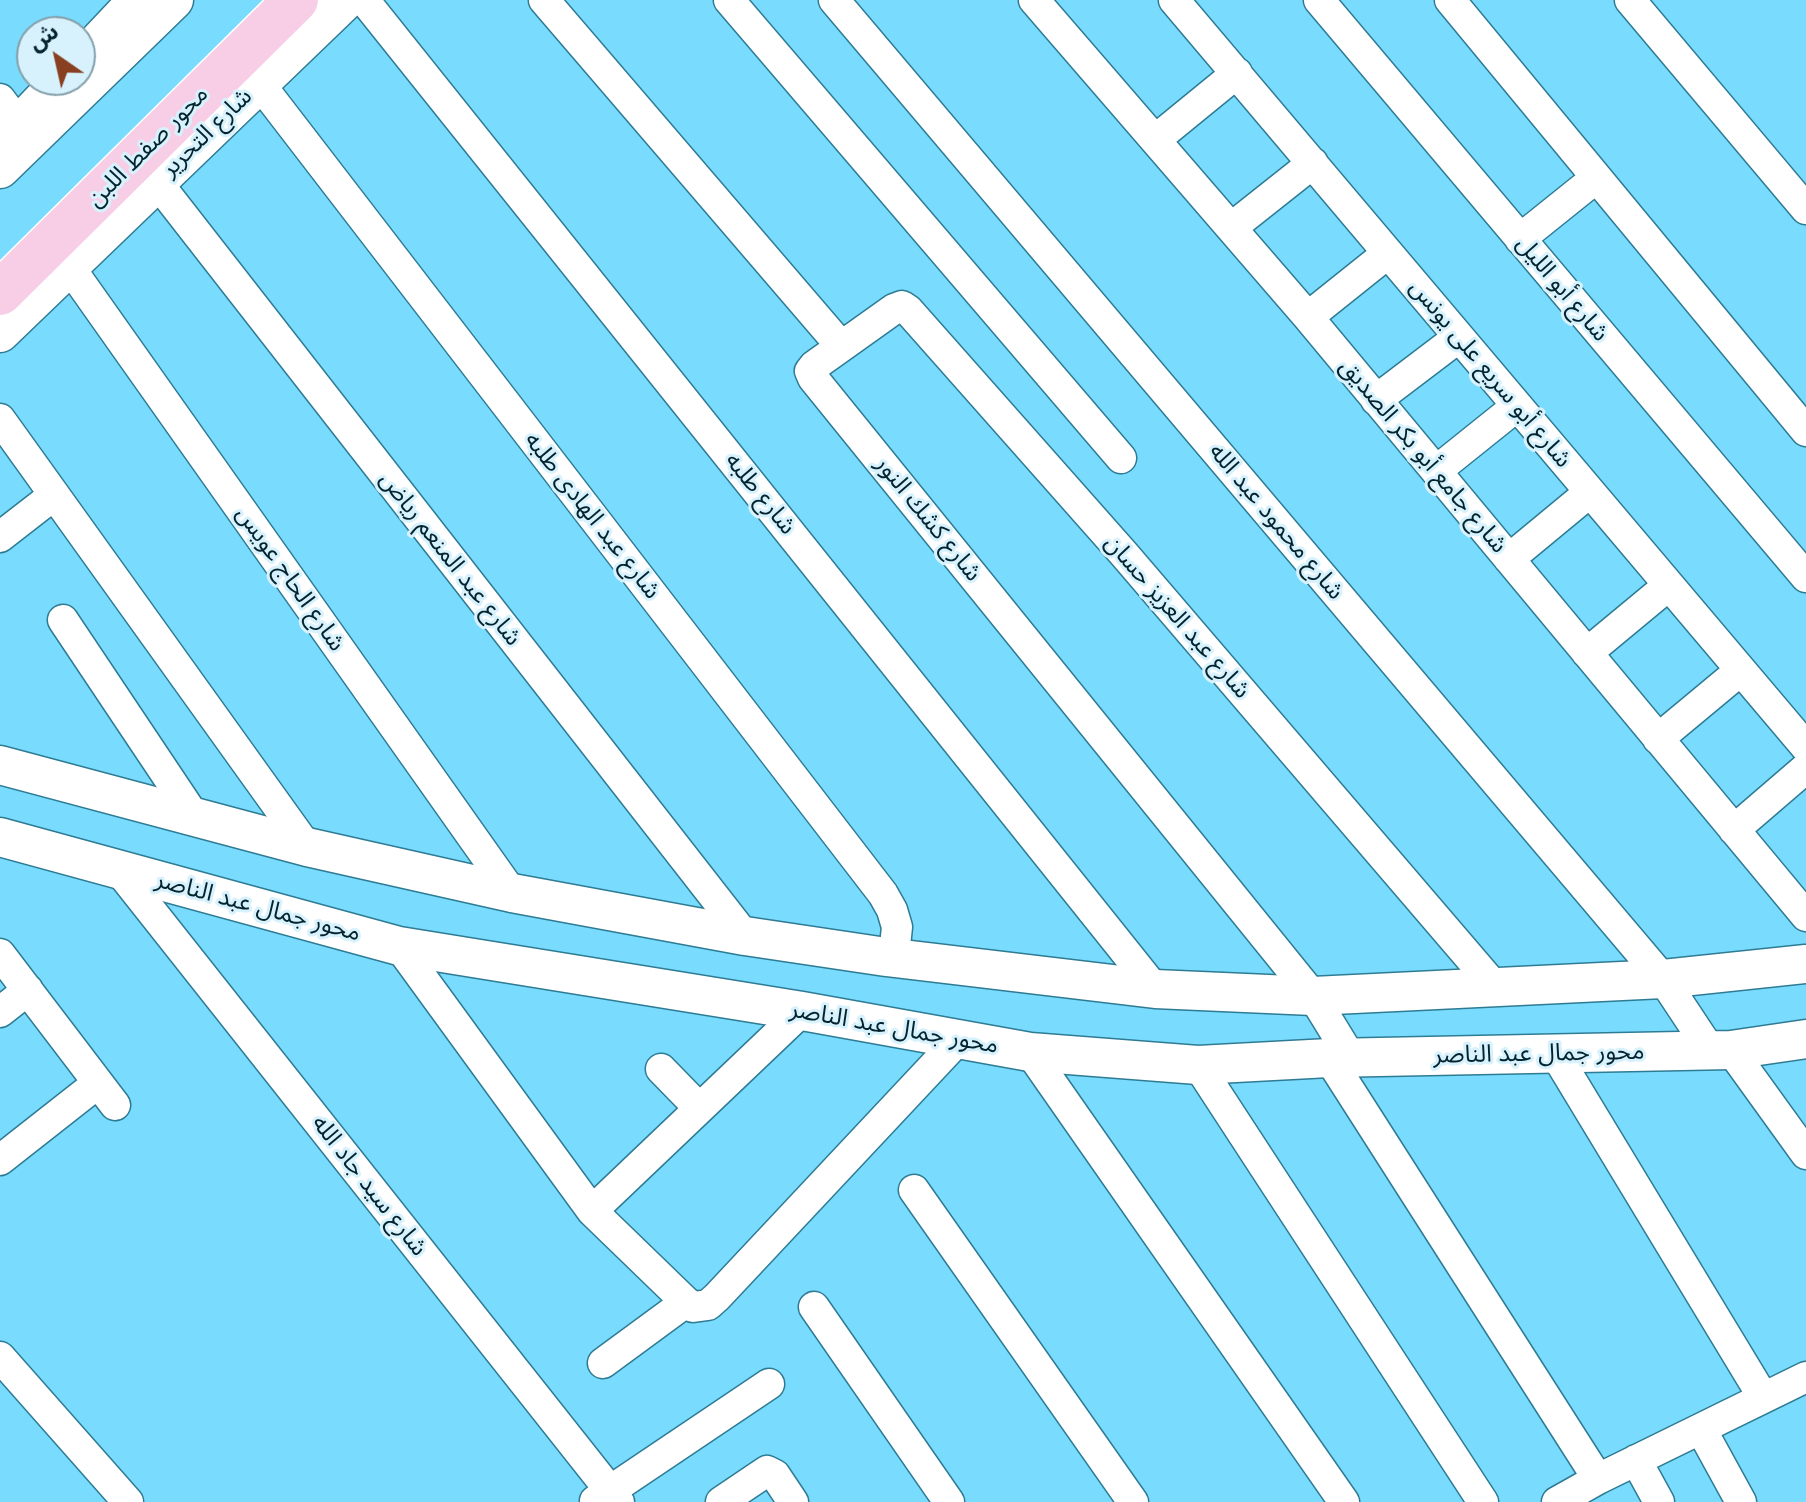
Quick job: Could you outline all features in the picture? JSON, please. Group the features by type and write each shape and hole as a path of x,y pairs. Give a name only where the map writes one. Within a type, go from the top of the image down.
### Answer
{"main road":[{"name":"محور صفط اللبن","path":"0,261 260,0"},
{"name":"محور صفط اللبن","path":"0,293 296,0"}],"street":[{"path":"96,38 132,0"},
{"path":"0,169 174,0"},
{"name":"شارع التحرير","path":"0,333 346,0"},
{"name":"شارع طلبه","path":"364,0 1155,989"},
{"path":"544,0 841,346"},
{"path":"729,0 1121,458"},
{"name":"شارع محمود عبد الله","path":"834,0 1663,979 1806,1154"},
{"name":"شارع جامع أبو بكر الصديق","path":"1034,0 1308,317 1734,830 1804,909"},
{"name":"شارع أبو سريع على يونس","path":"1174,0 1806,747"},
{"name":"شارع أبو الليل","path":"1319,0 1806,577"},
{"path":"1450,0 1806,431"},
{"path":"1630,0 1806,209"},
{"path":"1155,140 1237,73"},
{"name":"شارع عبد الهادى طلبه","path":"259,83 883,894 897,927 895,946 886,957"},
{"path":"6,120 36,96"},
{"path":"1231,228 1313,163"},
{"path":"1520,239 1596,178"},
{"name":"شارع عبد المنعم رياض","path":"156,181 745,936"},
{"path":"1308,317 1388,253"},
{"name":"شارع الحاج عويس","path":"68,265 512,893"},
{"name":"شارع عبد العزيز حسان","path":"841,346 894,309 902,306 908,310 1134,566 1495,987"},
{"path":"1376,400 1459,337"},
{"name":"شارع كشك النور","path":"841,346 814,366 810,371 813,378 1313,996 1340,1058 1598,1479"},
{"path":"1436,471 1517,406"},
{"path":"0,419 307,847"},
{"path":"1509,559 1590,492"},
{"path":"0,537 54,495"},
{"path":"1587,653 1669,585"},
{"path":"63,620 194,816"},
{"path":"1658,739 1741,670"},
{"path":"0,765 307,847 512,893 745,936 886,957 1155,989 1313,996 1663,979 1806,964"},
{"path":"1734,830 1806,768"},
{"name":"محور جمال عبد الناصر","path":"0,837 399,946 802,1011 1030,1052 1198,1065 1340,1058 1720,1050 1806,1039"},
{"name":"شارع سيد جاد الله","path":"118,869 608,1498"},
{"path":"399,946 592,1211 693,1307 702,1307 717,1297 959,1039"},
{"path":"0,954 107,1094 0,1160"},
{"path":"0,1012 28,990"},
{"path":"592,1211 802,1011"},
{"path":"1030,1052 1344,1502"},
{"path":"1556,1055 1763,1397"},
{"path":"1198,1065 1483,1502"},
{"path":"661,1069 699,1108"},
{"path":"914,1190 1133,1502"},
{"path":"603,1363 686,1302"},
{"path":"814,1307 949,1502"},
{"path":"0,1357 128,1502"},
{"path":"1557,1502 1806,1377"},
{"path":"608,1498 769,1384"},
{"path":"1701,1429 1741,1502"},
{"path":"1636,1460 1659,1502"},
{"path":"721,1502 764,1473 773,1473 793,1502"}]}
